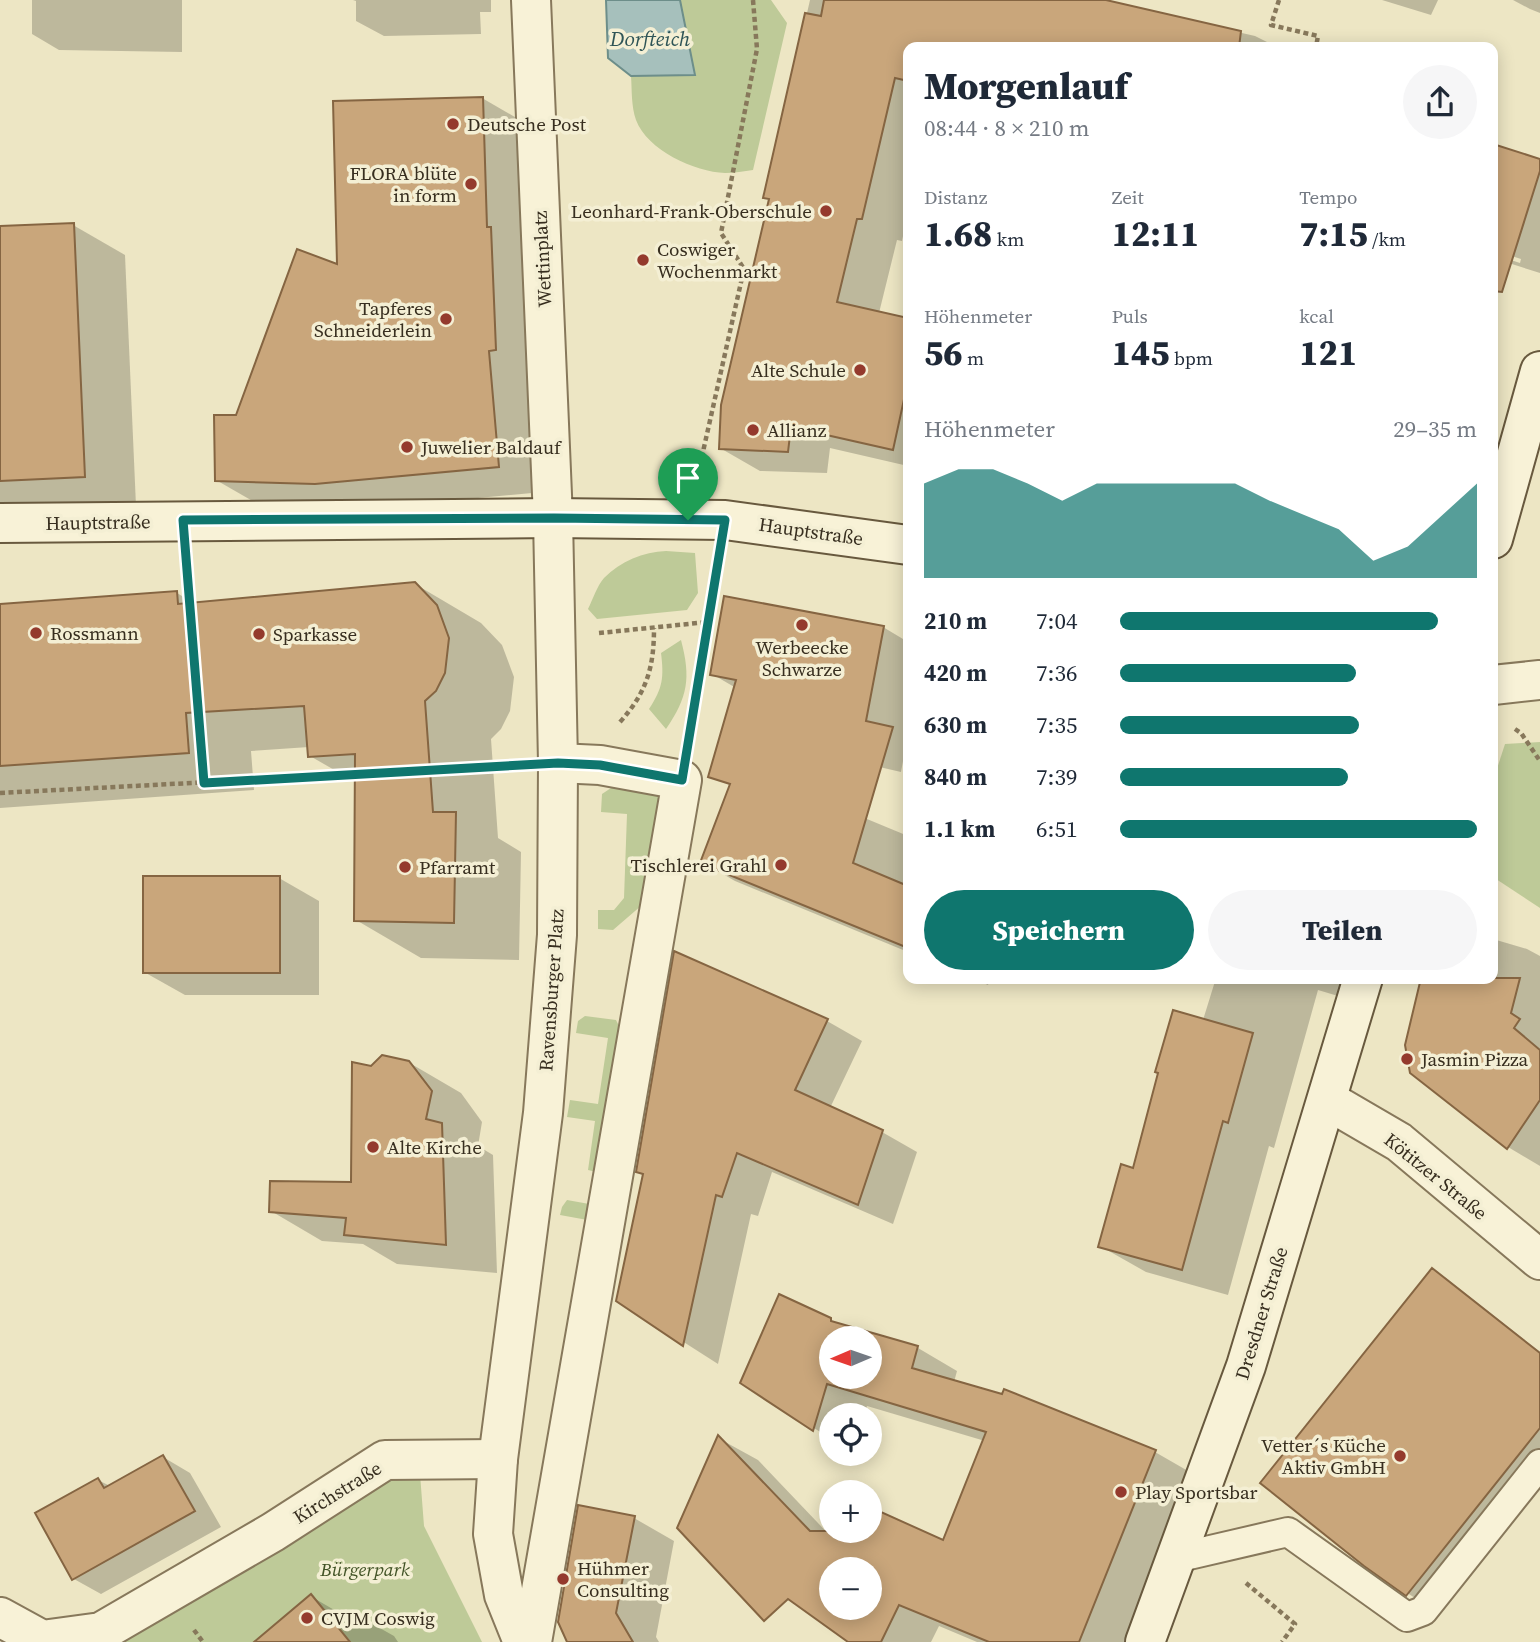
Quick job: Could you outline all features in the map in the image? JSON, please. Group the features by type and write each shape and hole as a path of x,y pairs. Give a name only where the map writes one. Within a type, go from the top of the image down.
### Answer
{"street":[{"name":"Wettinplatz","path":"531,0 554,518"},
{"path":"1498,521 1540,371"},
{"name":"Hauptstraße","path":"0,523 554,518 707,520 903,544"},
{"name":"Ravensburger Platz","path":"498,1459 544,1099 557,935 558,763 554,518"},
{"path":"1498,684 1540,680"},
{"path":"532,1642 682,780 600,765 558,763"},
{"name":"Dresdner Straße","path":"1144,1642 1192,1555 1361,984"},
{"name":"Kötitzer Straße","path":"1327,1100 1399,1142 1540,1260"},
{"path":"498,1459 493,1534 505,1595 523,1642"},
{"name":"Kirchstraße","path":"0,1617 42,1640 101,1632 273,1532 385,1460 498,1459"}],"lane":[{"path":"1192,1555 1288,1532 1407,1617 1423,1611 1540,1464"}],"path":[{"path":"682,780 708,622 707,520 744,269 721,233 757,49 753,0"},
{"path":"1279,0 1271,25 1318,36 1317,42"},
{"path":"183,520 204,783"},
{"path":"556,637 708,622"},
{"path":"618,724 636,705 649,677 654,652 654,628"},
{"path":"1511,727 1521,733 1540,761"},
{"path":"0,793 558,763"},
{"path":"1192,1555 1295,1624 1282,1642"}],"green space":[{"path":"680,0 771,0 787,23 753,170 713,172 687,164 650,141 636,120 632,104 631,76 695,74"},
{"path":"649,553 695,553 698,593 687,610 597,619 588,609 597,589 611,572 625,562"},
{"path":"681,640 686,665 685,687 679,707 666,729 649,709 661,682 661,653"},
{"path":"1540,742 1540,908 1498,880 1498,766 1505,744"},
{"path":"614,786 660,795 642,905 613,930 598,929 598,910 614,910 624,898 627,814 601,812 602,794"},
{"path":"585,1016 616,1020 623,1034 601,1173 588,1170 595,1121 567,1117 570,1100 598,1104 608,1038 576,1033 578,1021"},
{"path":"567,1200 606,1207 593,1221 560,1215"},
{"name":"Bürgerpark","path":"385,1472 420,1474 424,1526 482,1642 113,1642"}],"water":[{"name":"Dorfteich","path":"606,0 680,0 695,75 631,76 608,58"}],"building":[{"name":"Leonhard-Frank-Oberschule","path":"824,0 1106,0 1241,31 1240,42 903,42 903,80 895,78 862,219 857,219 837,302 903,317 903,404 893,450 791,427 788,452 719,449 721,405 769,199 763,198 805,13 821,16"},
{"path":"483,97 487,227 491,227 496,350 489,351 499,467 315,484 215,481 214,415 236,415 297,249 337,264 333,101"},
{"path":"1498,146 1540,159 1540,171 1502,292 1498,292"},
{"path":"74,223 85,477 0,481 0,226"},
{"path":"415,582 437,605 449,638 445,673 436,691 425,701 433,812 456,812 454,923 354,921 355,754 308,757 304,706 186,713 189,753 0,766 0,604 177,591 178,604"},
{"path":"724,596 884,626 866,721 893,727 853,863 903,884 903,946 700,863 730,784 708,777 736,680 710,675"},
{"path":"143,876 280,876 280,973 143,973"},
{"path":"674,951 828,1019 795,1090 883,1130 858,1205 737,1153 722,1197 716,1195 683,1346 616,1301 643,1174 636,1172"},
{"path":"1498,978 1520,978 1511,1013 1520,1019 1514,1028 1540,1050 1540,1100 1507,1149 1410,1073 1405,1045 1420,984 1498,984"},
{"path":"1173,1010 1253,1033 1228,1123 1223,1121 1182,1270 1098,1247 1121,1164 1133,1168 1158,1073 1155,1072"},
{"name":"Alte Kirche","path":"382,1055 409,1061 432,1091 426,1119 442,1123 446,1245 344,1235 346,1218 269,1212 270,1181 351,1182 352,1062 371,1066"},
{"name":"Vetter´s Küche Aktiv GmbH","path":"1432,1268 1540,1353 1540,1428 1406,1596 1260,1483"},
{"path":"779,1294 831,1318 831,1321 848,1326 819,1326 819,1390 825,1390 821,1403 819,1403 813,1431 740,1383"},
{"path":"882,1336 918,1346 912,1368 1002,1394 1004,1389 1156,1450 1079,1642 989,1642 899,1605 881,1642 848,1642 788,1599 764,1621 677,1528 718,1435 810,1531 819,1531 819,1543 882,1543 882,1512 943,1540 986,1432 847,1390 882,1390"},
{"path":"163,1455 195,1511 72,1580 35,1513 98,1478 104,1488"},
{"path":"578,1505 635,1516 616,1613 633,1642 567,1642 558,1622"},
{"name":"CVJM Coswig","path":"311,1594 350,1642 254,1642"}],"place":[{"name":"Deutsche Post","path":"453,124"},
{"name":"FLORA blüte in form","path":"471,184"},
{"name":"Leonhard-Frank-Oberschule","path":"826,211"},
{"name":"Coswiger Wochenmarkt","path":"643,260"},
{"name":"Tapferes Schneiderlein","path":"446,319"},
{"name":"Alte Schule","path":"860,370"},
{"name":"Allianz","path":"753,430"},
{"name":"Juwelier Baldauf","path":"407,447"},
{"name":"Werbeecke Schwarze","path":"802,625"},
{"name":"Rossmann","path":"36,633"},
{"name":"Sparkasse","path":"259,634"},
{"name":"Tischlerei Grahl","path":"781,865"},
{"name":"Pfarramt","path":"405,867"},
{"name":"Jasmin Pizza","path":"1407,1059"},
{"name":"Alte Kirche","path":"373,1147"},
{"name":"Vetter´s Küche Aktiv GmbH","path":"1400,1456"},
{"name":"Play Sportsbar","path":"1121,1492"},
{"name":"Hühmer Consulting","path":"563,1579"},
{"name":"CVJM Coswig","path":"307,1618"}],"route":[{"path":"183,520 688,520 725,520 682,780 600,765 558,763 204,783 183,520"}]}
